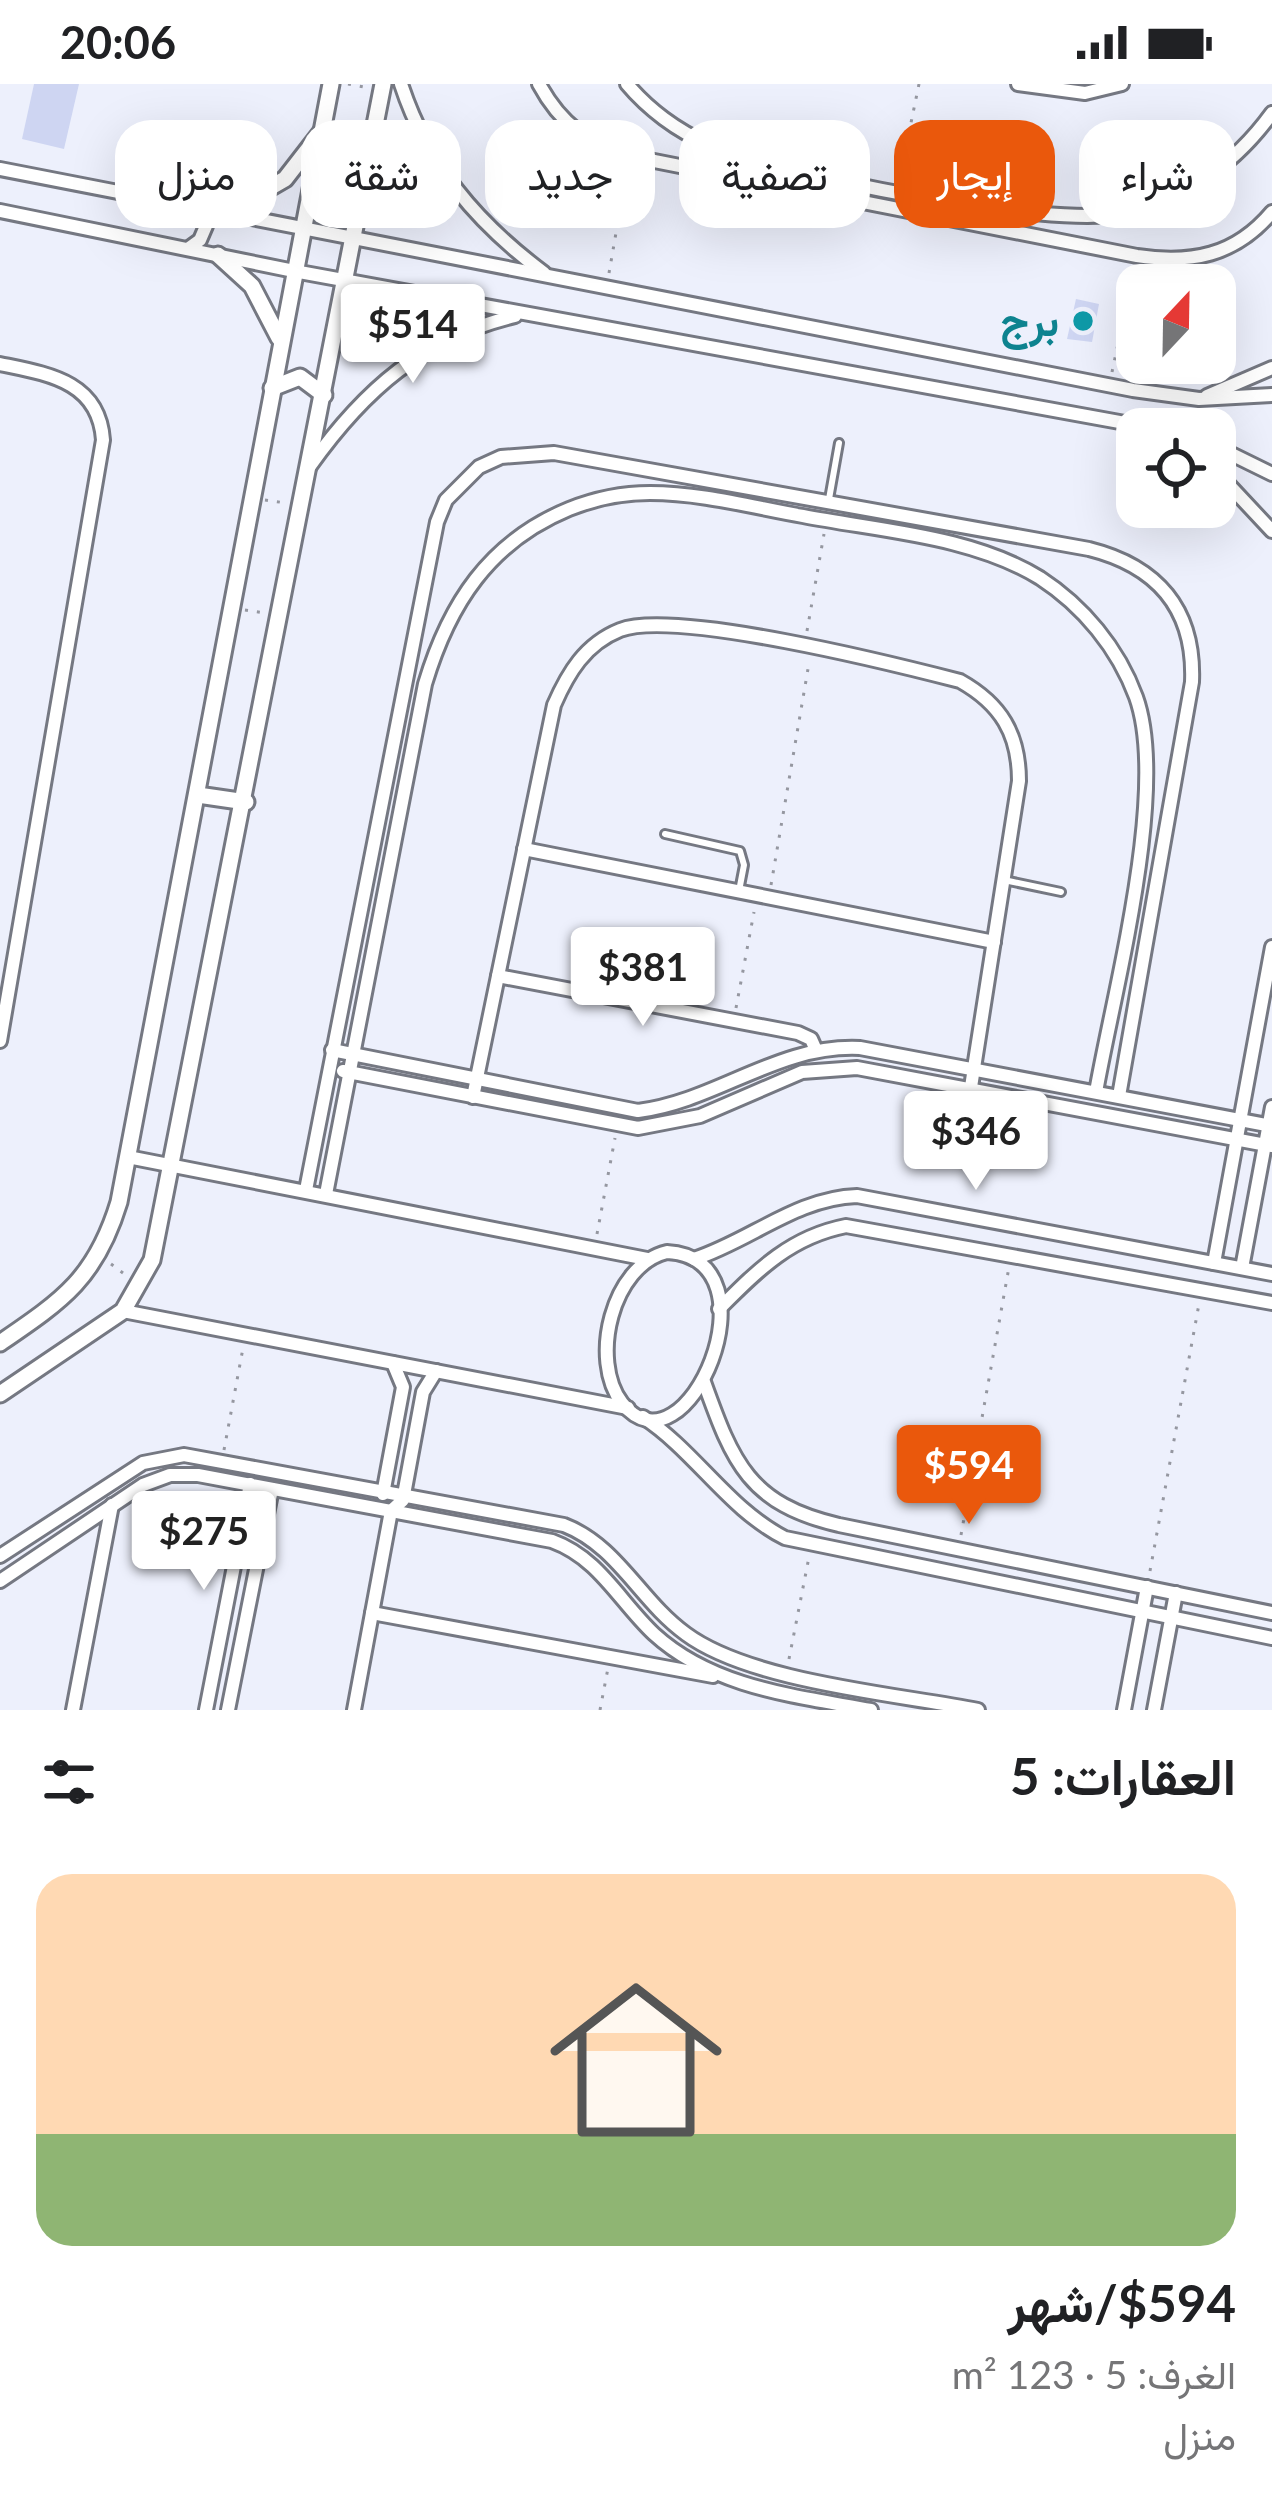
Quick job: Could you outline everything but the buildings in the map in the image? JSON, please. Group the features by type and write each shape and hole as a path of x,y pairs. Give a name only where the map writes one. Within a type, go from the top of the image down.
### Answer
{"street":[{"path":"325,120 331,84"},
{"path":"401,84 417,128 456,193 481,222 550,277"},
{"path":"539,84 564,120"},
{"path":"627,84 654,111 705,143 773,164 894,188"},
{"path":"1018,84 1063,92 1102,92 1122,84"},
{"path":"1063,92 1078,84"},
{"path":"376,120 382,87"},
{"path":"1055,214 1093,218 1158,203 1225,164 1272,113"},
{"path":"277,184 301,158"},
{"path":"655,162 894,208"},
{"path":"0,169 115,190"},
{"path":"0,211 294,271 1116,421"},
{"path":"996,228 1137,256 1189,260 1215,255 1239,243 1272,212"},
{"path":"188,248 204,228"},
{"path":"0,1342 72,1291 100,1256 128,1157 303,228 1109,386 1199,399 1272,395"},
{"path":"0,1394 123,1311 142,1286 174,1165 356,228"},
{"path":"218,255 262,299 281,341"},
{"path":"310,467 366,394 400,365 480,324 524,314"},
{"path":"0,364 71,382 95,407 104,440 0,1041"},
{"path":"1199,399 1272,368"},
{"path":"272,388 300,377 324,395"},
{"path":"306,1190 424,573 446,500 460,481 501,457 554,453 648,466 1102,552 1140,567 1161,584 1189,629 1193,655 1119,1096"},
{"path":"1236,456 1272,474"},
{"path":"644,493 648,466"},
{"path":"1236,492 1272,531"},
{"path":"326,1195 425,684 445,623 485,565 541,522 574,507 644,493 972,549 1007,561 1070,600 1109,644 1136,696 1148,753 1146,806 1096,1092"},
{"path":"826,521 829,500"},
{"path":"473,1096 554,705 576,662 595,644 616,631 667,623 959,681 999,710 1019,756 971,1087"},
{"path":"198,795 246,802"},
{"path":"1146,806 1169,811"},
{"path":"524,849 994,942"},
{"path":"1214,1263 1272,947"},
{"path":"498,976 805,1035 815,1048"},
{"path":"332,1050 638,1111 685,1101 815,1048 860,1048 1270,1126"},
{"path":"329,1069 617,1126 680,1122 772,1081 827,1068 887,1071 1268,1145"},
{"path":"1242,1268 1272,1108"},
{"path":"128,1157 647,1259 667,1252 694,1259 706,1272 719,1309 719,1340 704,1382 678,1411 643,1417"},
{"path":"694,1259 738,1244 798,1208 839,1197 880,1199 1272,1274"},
{"path":"719,1309 774,1255 833,1228 872,1227 1272,1304"},
{"path":"1042,1259 1048,1231"},
{"path":"628,1408 612,1378 609,1329 619,1298 647,1259"},
{"path":"123,1311 628,1408 675,1440 750,1518 810,1547 1272,1638"},
{"path":"391,1511 383,1490 403,1387 392,1363"},
{"path":"354,1710 391,1511 405,1495 423,1392 436,1371"},
{"path":"704,1382 728,1449 742,1473 775,1502 815,1520 1272,1612"},
{"path":"184,1455 184,1474"},
{"path":"16,1570 2,1555 125,1473 184,1455 222,1460 579,1531 606,1549 686,1634 728,1658 978,1710"},
{"path":"0,1581 156,1479 184,1474 570,1547 598,1569 655,1635 726,1677"},
{"path":"206,1710 250,1484"},
{"path":"228,1710 272,1489"},
{"path":"73,1710 112,1505"},
{"path":"810,1547 815,1520"},
{"path":"1124,1710 1147,1587"},
{"path":"1154,1710 1176,1593"},
{"path":"372,1613 609,1661 726,1677 845,1708 871,1710"},
{"path":"845,1708 849,1685"}],"lane":[{"path":"829,500 838,443"},
{"path":"665,833 740,851 744,865 739,891"},
{"path":"1004,880 1061,892"}],"path":[{"path":"348,84 382,87"},
{"path":"912,120 920,84"},
{"path":"606,288 617,228"},
{"path":"1109,386 1137,256"},
{"path":"252,498 302,506"},
{"path":"734,1022 763,896 826,521"},
{"path":"232,608 281,616"},
{"path":"594,1248 617,1126"},
{"path":"959,1549 1012,1253"},
{"path":"100,1256 142,1286"},
{"path":"1147,1587 1202,1290"},
{"path":"222,1460 246,1334"},
{"path":"787,1673 810,1547"},
{"path":"600,1710 609,1661"}],"place":[{"name":"برج","path":"1083,321"}]}
